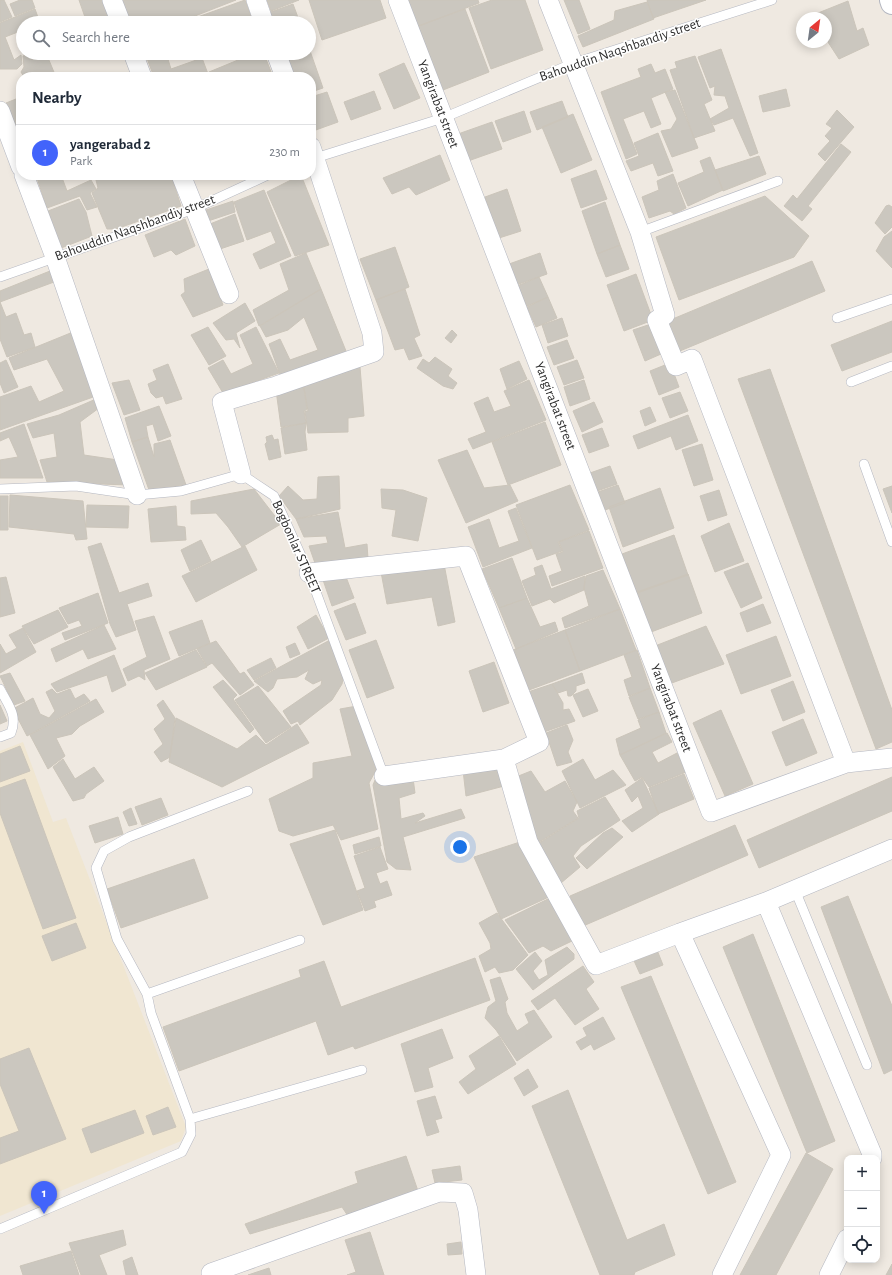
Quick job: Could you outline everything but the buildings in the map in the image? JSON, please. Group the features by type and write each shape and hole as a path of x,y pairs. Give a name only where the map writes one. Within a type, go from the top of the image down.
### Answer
{"street":[{"path":"112,0 118,16"},
{"path":"256,0 262,16"},
{"name":"Yangirabat street","path":"398,0 711,812 846,762"},
{"path":"548,0 640,232 665,315 657,320 676,366 692,359 846,762 892,758"},
{"path":"136,60 140,72"},
{"path":"279,60 283,72"},
{"path":"0,111 16,154"},
{"path":"241,474 222,402 276,386 374,352 372,333 316,167"},
{"path":"26,180 55,256 137,495"},
{"path":"183,180 230,294"},
{"path":"309,573 466,556 539,742 504,759 384,776"},
{"path":"504,759 528,842 596,965 766,902 892,849"},
{"path":"766,902 872,1155"},
{"path":"680,933 781,1155 722,1275"},
{"path":"211,1273 439,1192 462,1193 468,1210 476,1275"},
{"path":"829,1275 844,1245"}],"lane":[{"name":"Bahouddin Naqshbandiy street","path":"316,154 443,118 574,63 772,0"},
{"name":"Bahouddin Naqshbandiy street","path":"0,276 194,209 257,180"},
{"path":"640,232 778,181"},
{"path":"837,318 892,299"},
{"path":"851,382 892,366"},
{"path":"864,464 892,542"},
{"path":"0,489 76,486 137,495 181,491 241,474"},
{"name":"Bogbonlar STREET","path":"241,474 274,496 309,573 384,776"},
{"path":"0,689 12,712 15,723 11,733 0,737"},
{"path":"0,1229 182,1152 191,1134 190,1119 151,1013 147,994 117,939 96,868 104,851 128,837 248,791"},
{"path":"795,890 866,1065"},
{"path":"147,994 300,940"},
{"path":"190,1119 362,1070"}],"shaded area":[{"path":"23,742 53,822 66,818 186,1127 181,1141 0,1216 0,751"}],"place":[{"name":"yangerabad 2","path":"44,1214"}]}
